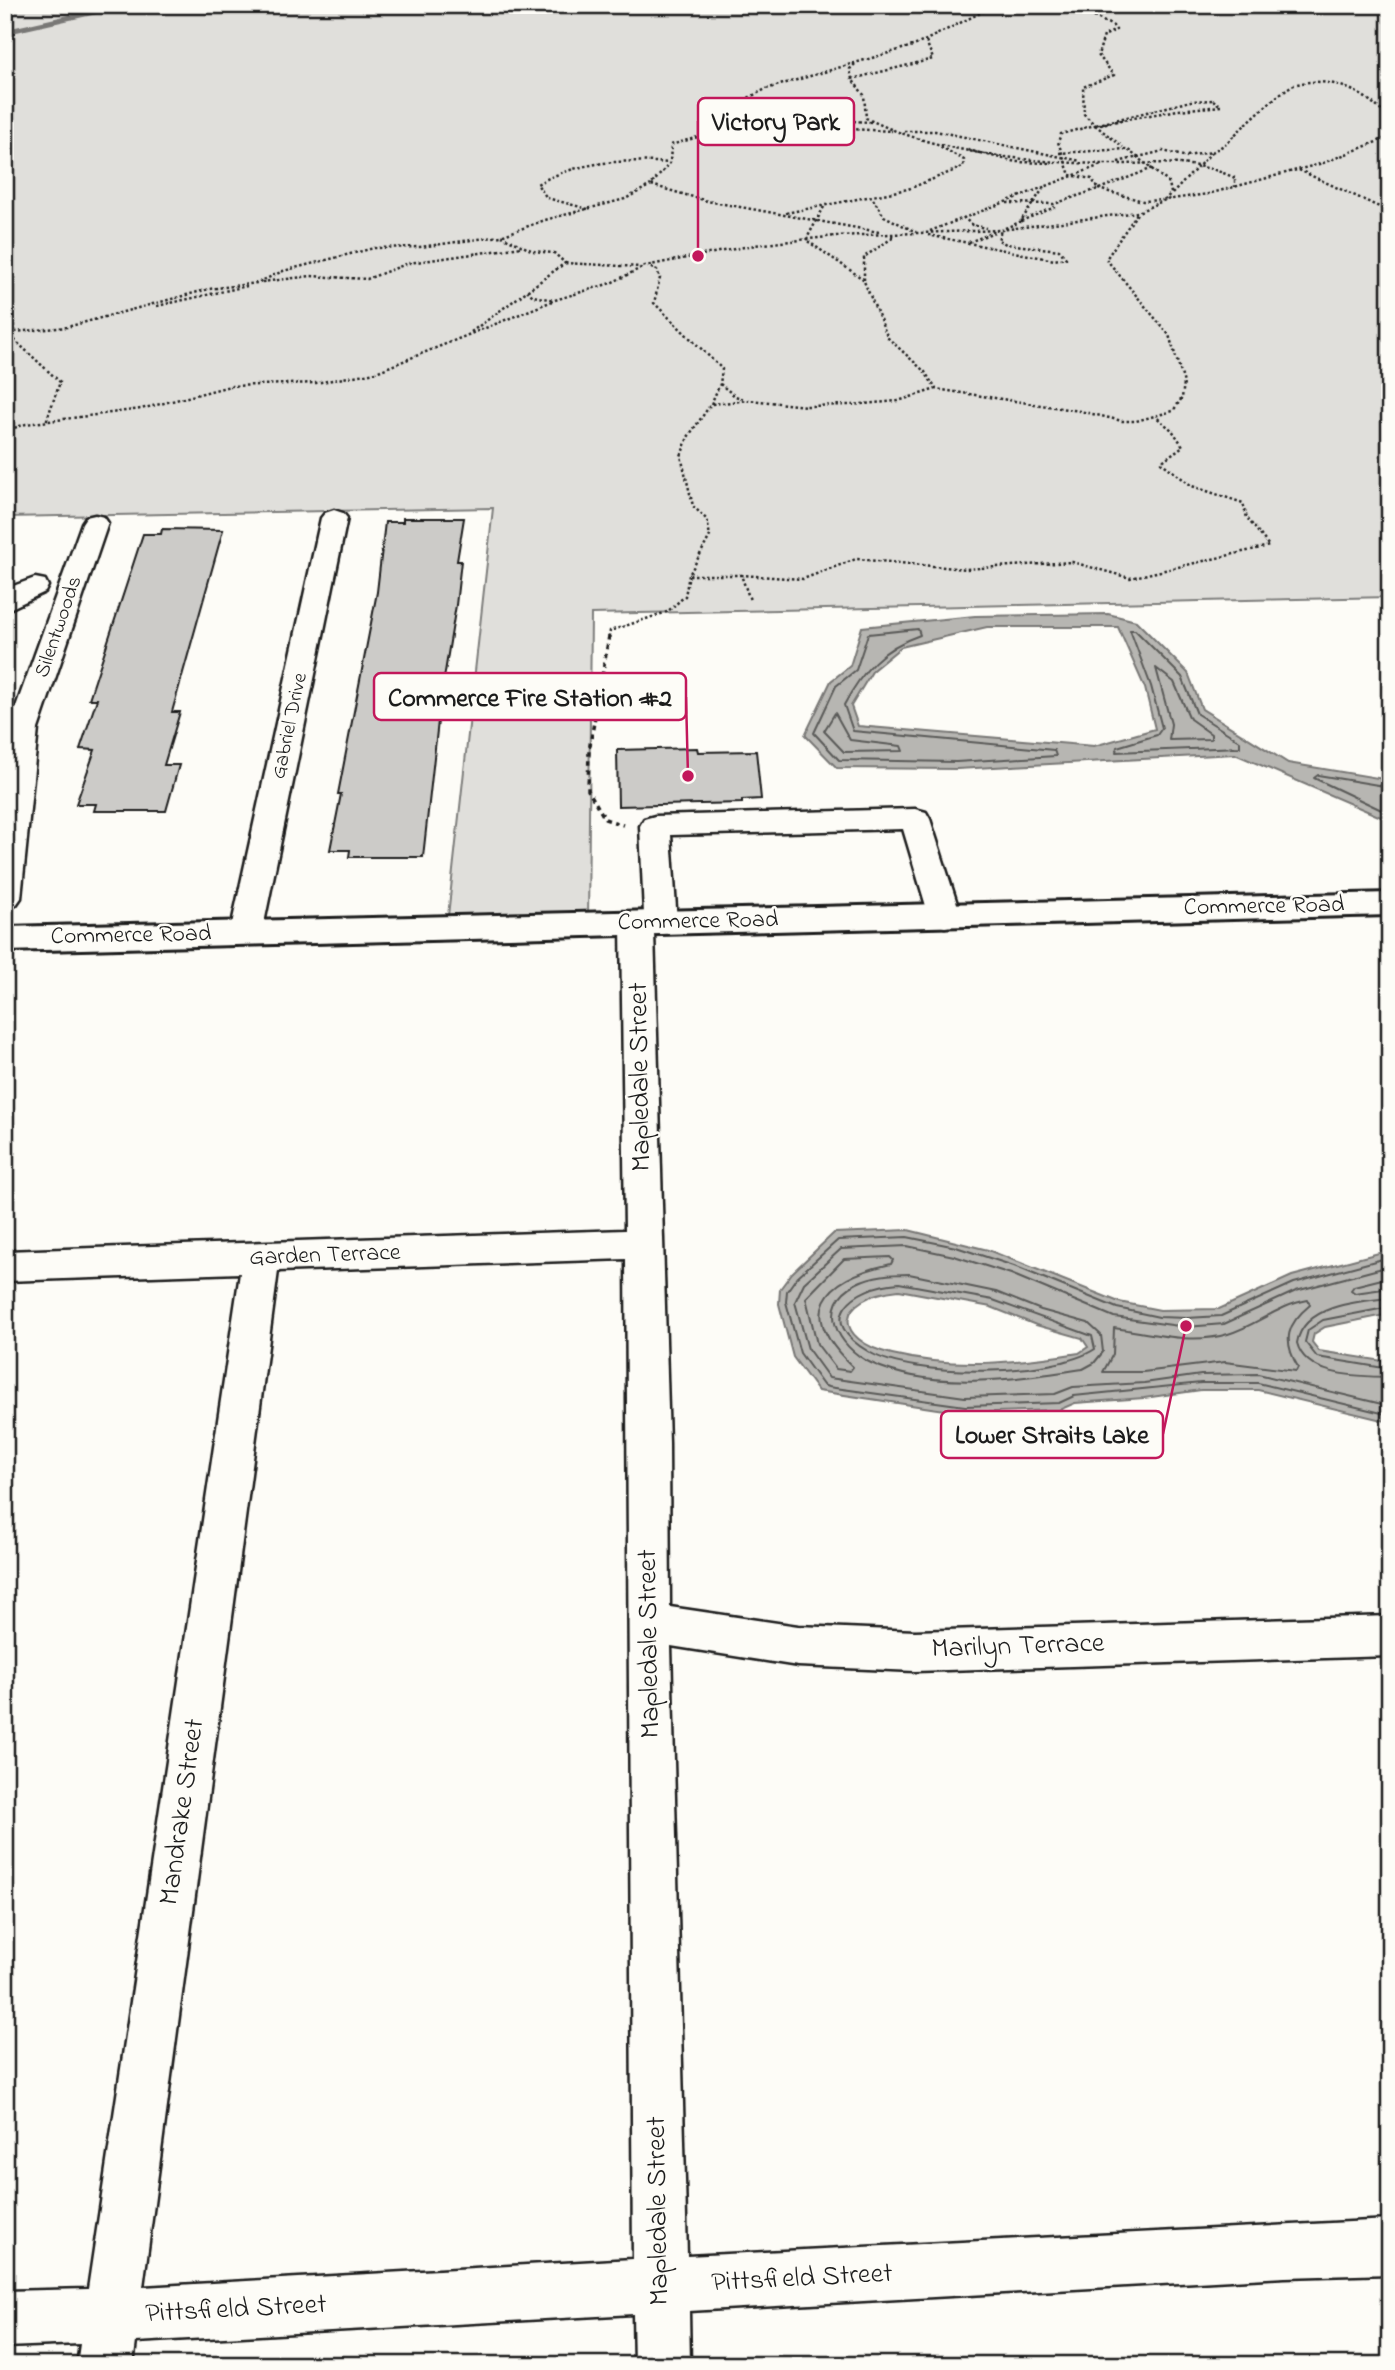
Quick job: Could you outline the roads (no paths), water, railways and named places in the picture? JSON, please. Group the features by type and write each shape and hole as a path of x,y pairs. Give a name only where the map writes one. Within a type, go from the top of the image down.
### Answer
{"main road":[{"name":"Commerce Road","path":"5,939 1390,904"}],"street":[{"name":"Gabriel Drive","path":"246,933 334,518"},
{"name":"Silentwoods","path":"5,898 23,729 94,523"},
{"path":"5,603 12,596 35,586"},
{"name":"Mapledale Street","path":"663,2365 648,1623 649,1443 645,1244 649,923 655,825 915,819 945,916"},
{"name":"Garden Terrace","path":"5,1266 645,1244"},
{"name":"Mandrake Street","path":"108,2340 261,1259"},
{"name":"Marilyn Terrace","path":"648,1623 798,1646 915,1651 1390,1636"},
{"name":"Pittsfield Street","path":"5,2319 108,2340 660,2287 1285,2250 1390,2247"}],"water":[{"path":"1108,614 1136,621 1188,673 1202,709 1288,763 1390,780 1390,821 1235,754 957,769 837,768 805,735 831,681 850,666 862,627 975,616","holes":["987,627 1118,627 1145,688 1155,729 1094,746 858,726 851,706 873,670 901,647"]},
{"path":"908,1230 988,1250 1119,1302 1160,1310 1219,1309 1292,1276 1390,1250 1390,1314 1325,1327 1314,1334 1312,1342 1319,1351 1390,1362 1390,1422 1258,1390 1201,1390 1144,1398 1075,1403 1059,1410 964,1413 818,1391 793,1357 779,1304 780,1289 792,1273 834,1233","holes":["899,1290 991,1307 1036,1325 1082,1338 1088,1347 1079,1353 1032,1359 986,1363 939,1362 872,1348 851,1329 849,1319 852,1310 862,1301 878,1294"]}],"waterway":[{"path":"5,32 125,5"}],"place":[{"name":"Victory Park","path":"698,256"},
{"name":"Commerce Fire Station #2","path":"688,776"},
{"name":"Lower Straits Lake","path":"1186,1326"}]}
